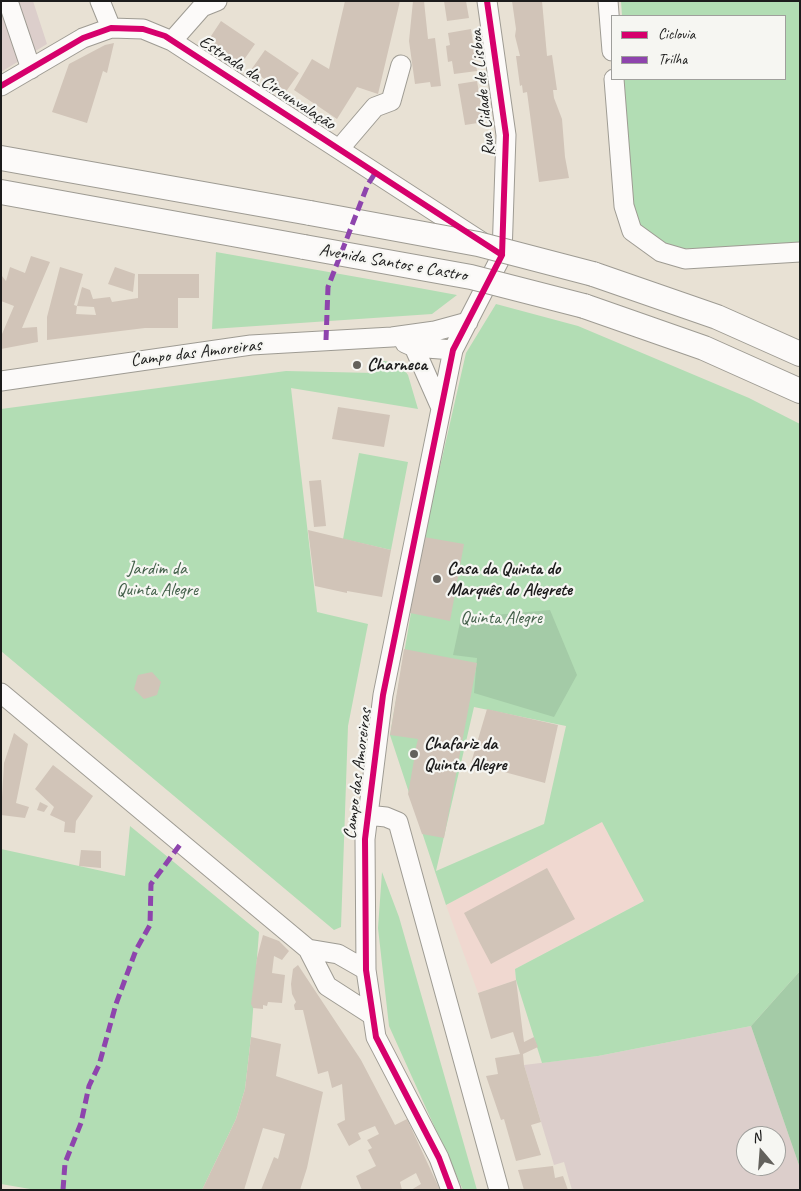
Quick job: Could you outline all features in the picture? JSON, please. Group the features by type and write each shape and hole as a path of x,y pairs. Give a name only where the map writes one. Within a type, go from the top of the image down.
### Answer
{"main road":[{"name":"Avenida Santos e Castro","path":"1,158 478,244 594,274 670,299 729,322 800,354"},
{"name":"Avenida Santos e Castro","path":"1,192 471,277 584,306 658,331 729,359 800,391"}],"street":[{"path":"8,1 31,69"},
{"path":"100,1 111,28"},
{"path":"172,41 202,7 217,1"},
{"name":"Rua Cidade de Lisboa","path":"453,350 502,256 506,135 487,1"},
{"path":"608,1 611,38"},
{"name":"Estrada da Circunvalação","path":"1,86 82,38 111,28 143,29 172,41 340,148 502,256"},
{"path":"340,148 376,107 391,101 401,65"},
{"path":"614,80 624,206 632,231 661,252 685,259 800,252"},
{"name":"Campo das Amoreiras","path":"1,381 250,345 392,337 435,331 468,322"},
{"name":"Campo das Amoreiras","path":"392,337 414,347 453,350 383,695 365,839 364,906 366,970 376,1038 439,1158 451,1190"},
{"path":"414,347 441,408"},
{"path":"1,693 308,949 327,986 372,1015"},
{"name":"Campo das Amoreiras","path":"368,815 386,817 398,822 499,1190"},
{"path":"308,949 338,954 366,970"}],"shaded area":[{"path":"1,1 33,1 47,44 1,72"},
{"path":"602,821 644,901 515,969 516,980 478,993 446,905"},
{"path":"751,1026 786,1126 736,1126 736,1176 786,1176 786,1127 800,1168 800,1190 572,1190 564,1162 554,1165 524,1065 598,1056"}],"green space":[{"path":"621,1 800,1 800,246 672,249 643,230 633,215 628,179 624,80 786,80 786,15 622,15"},
{"path":"216,252 457,295 432,314 212,329"},
{"name":"Quinta Alegre","path":"496,304 578,326 749,398 800,424 800,971 751,1026 598,1056 542,1063 516,980 515,969 644,901 602,822 446,905 390,735 424,537 466,353","holes":["474,707 566,726 544,824 436,871"]},
{"name":"Jardim da Quinta Alegre","path":"379,360 396,363 403,368 408,375 418,409 291,388 317,612 368,624 348,726 341,927 334,930 1,651 1,409 286,371 375,373"},
{"path":"359,453 408,462 391,550 343,539"},
{"name":"Quinta Alegre","path":"550,610 577,675 554,717 474,693 477,658 453,655 461,618"},
{"path":"130,826 259,932 245,1089 236,1119 202,1190 36,1190 1,1184 1,849 125,876"},
{"path":"382,872 399,917 477,1190 463,1190 389,1026 378,928"},
{"path":"800,971 800,1168 786,1126 751,1026"}],"building":[{"path":"345,1 400,1 378,94 357,87 337,119 294,90 312,59 329,69"},
{"path":"413,1 424,1 428,39 435,38 441,86 431,87 430,82 415,84 409,41"},
{"path":"444,1 466,1 469,18 447,21"},
{"path":"512,1 542,1 547,56 552,55 557,90 553,90 554,98 562,119 569,178 539,182 527,92 523,93 522,85 520,86 516,56 520,56 515,36 516,29"},
{"path":"221,21 255,44 241,64 207,42"},
{"path":"471,29 477,71 454,74 452,61 448,62 446,46 450,45 448,33"},
{"path":"114,43 107,73 103,71 87,123 52,112 69,64 105,45"},
{"path":"265,50 299,73 285,93 251,70"},
{"path":"477,81 484,122 465,125 458,84"},
{"path":"31,256 50,262 22,328 37,327 38,342 1,349 2,334 14,306 1,301 1,278 2,276 6,281 10,267 25,273"},
{"path":"60,267 83,274 74,305 77,306 82,287 90,290 93,299 110,297 112,302 138,298 138,274 199,274 199,298 178,298 178,328 145,328 47,340 47,317","holes":["77,306 94,307 96,315 76,314"]},
{"path":"115,267 135,274 133,292 108,284"},
{"path":"338,407 390,415 384,447 332,439"},
{"path":"321,480 326,526 314,527 309,481"},
{"path":"308,530 391,550 382,597 347,591 347,593 315,586"},
{"name":"Casa da Quinta do Marquês do Alegrete","path":"424,537 464,544 450,621 410,613"},
{"path":"404,649 477,663 444,838 422,834 408,794 418,739 390,735"},
{"path":"152,672 161,682 157,695 144,699 134,689 138,675"},
{"path":"487,709 558,725 545,783 471,763"},
{"path":"14,733 28,744 16,803 29,807 25,818 1,815 4,763"},
{"path":"53,765 93,796 76,821 75,833 64,832 65,822 50,815 54,807 35,789"},
{"path":"40,802 48,806 44,812 37,810"},
{"path":"81,850 101,851 101,868 79,866"},
{"path":"547,868 575,919 491,964 464,913"},
{"path":"263,935 279,941 289,951 282,960 274,956 272,973 285,975 282,1003 268,1002 267,1006 263,1005 263,1009 253,1008 251,1004 257,958"},
{"path":"298,965 361,1060 395,1125 407,1119 440,1190 411,1190 421,1184 416,1173 400,1182 402,1190 362,1190 356,1176 376,1166 368,1150 372,1148 367,1140 379,1134 375,1126 358,1133 361,1139 349,1146 337,1124 345,1120 342,1084 332,1088 328,1071 318,1074 303,1010 295,1010 294,1005 296,1002 292,994 291,984 293,969"},
{"path":"516,980 524,1042 534,1037 538,1047 523,1054 524,1065 541,1122 531,1125 541,1155 516,1161 504,1119 501,1120 486,1076 498,1074 495,1058 520,1054 513,1032 491,1039 478,993"},
{"path":"251,1037 281,1044 276,1076 323,1092 307,1168 300,1190 261,1190 274,1157 278,1159 285,1134 263,1128 244,1190 202,1190 236,1119 245,1089"},
{"path":"553,1166 555,1178 563,1176 568,1190 524,1190 518,1170"}],"marked path":[{"path":"326,340 328,287 368,184 376,172"},
{"path":"63,1190 65,1163 81,1123 89,1086 99,1065 116,1004 136,950 150,925 151,884 182,842"}],"cycle path":[{"path":"451,1190 439,1158 376,1037 366,970 365,839 383,695 453,350 502,255 506,135 487,1"},
{"path":"1,86 83,38 111,28 143,29 165,36 502,255"}],"place":[{"name":"Charneca","path":"357,365"},
{"name":"Casa da Quinta do Marquês do Alegrete","path":"437,579"},
{"name":"Chafariz da Quinta Alegre","path":"414,754"}]}
